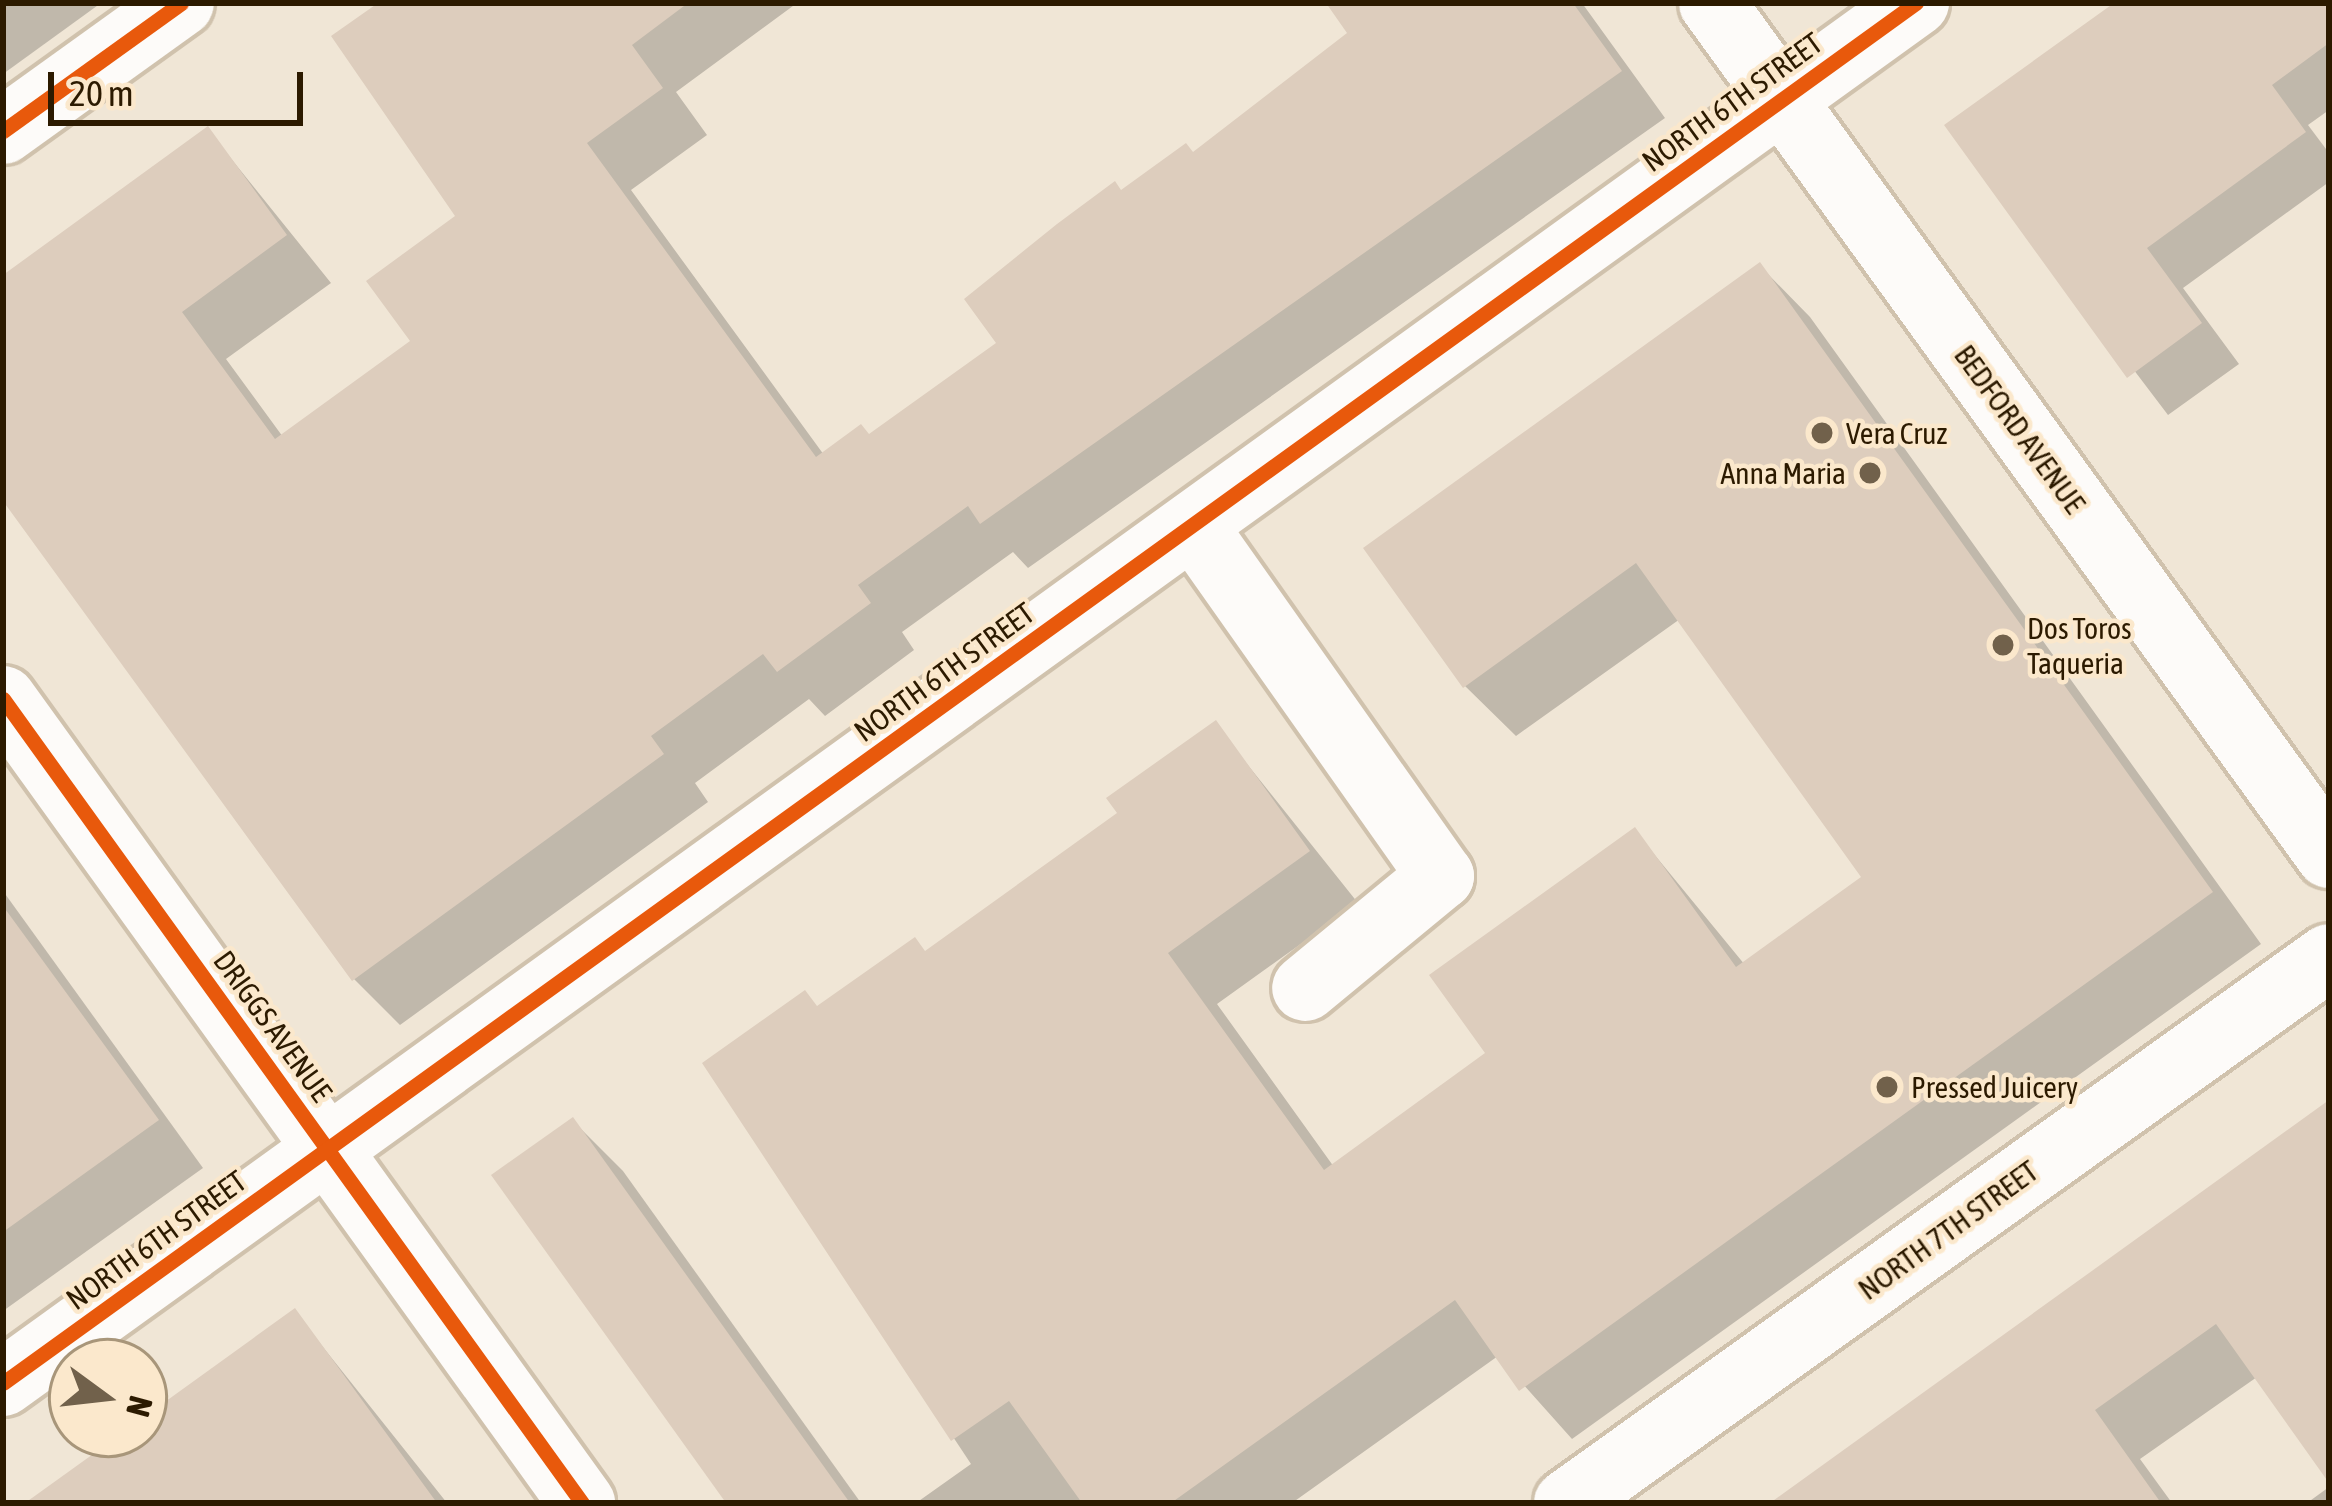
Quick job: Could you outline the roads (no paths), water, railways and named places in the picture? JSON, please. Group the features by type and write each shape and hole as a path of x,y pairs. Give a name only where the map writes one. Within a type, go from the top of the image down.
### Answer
{"street":[{"path":"3,131 181,3"},
{"name":"BEDFORD AVENUE","path":"1712,3 2329,855"},
{"name":"NORTH 6TH STREET","path":"3,1383 1916,3"},
{"path":"1193,525 1442,875 1306,988"},
{"name":"DRIGGS AVENUE","path":"3,699 582,1503"},
{"name":"NORTH 7TH STREET","path":"1567,1503 2329,957"}],"place":[{"name":"Vera Cruz","path":"1822,433"},
{"name":"Anna Maria","path":"1870,473"},
{"name":"Dos Toros Taqueria","path":"2003,645"},
{"name":"Pressed Juicery","path":"1887,1087"}]}
